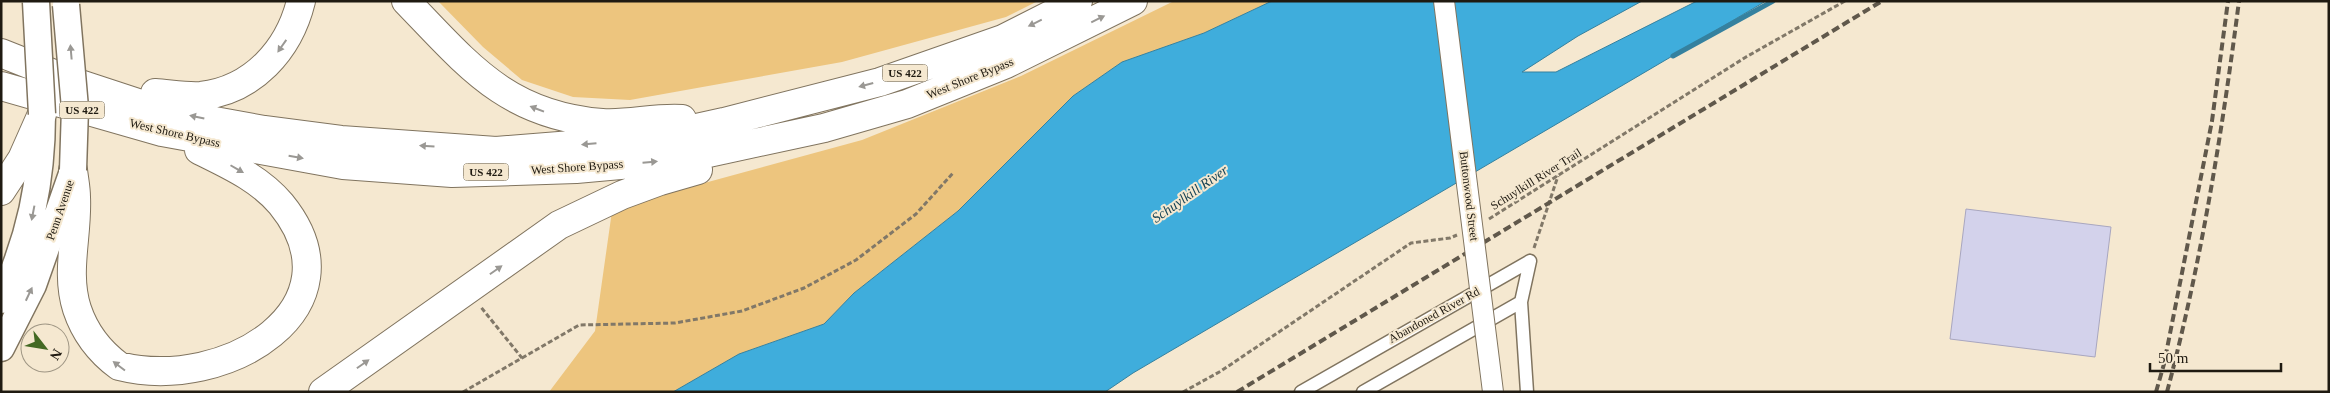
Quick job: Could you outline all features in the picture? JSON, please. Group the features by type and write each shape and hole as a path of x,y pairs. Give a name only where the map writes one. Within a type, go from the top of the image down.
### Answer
{"highway":[{"path":"83,85 188,96 221,92 251,78 268,64 290,33 301,1"},
{"path":"406,1 476,73 503,93 542,111 557,116 604,123 667,118 724,122"},
{"name":"West Shore Bypass","path":"1,53 83,85 144,106 264,130 340,140 496,150 647,139 724,122 888,79 1003,39 1078,1"},
{"name":"West Shore Bypass","path":"2,86 162,132 343,166 452,173 576,169 676,160 809,132 907,104 1006,64 1133,1"},
{"path":"1,191 30,162 42,114"},
{"path":"73,170 76,196 72,279 78,310 89,335 106,356 123,369 156,386 192,390 235,381 253,371 271,355 288,333 299,313 306,274 304,247 300,236 282,205 262,186 232,166 162,132"},
{"path":"323,392 559,225 589,209 660,181 765,151 809,132"}],"main road":[{"path":"36,2 42,114"},
{"name":"Penn Avenue","path":"1,348 33,285 73,170 75,108 66,3"},
{"name":"Penn Avenue","path":"1,300 32,221 30,162"}],"street":[{"name":"Buttonwood Street","path":"1444,1 1493,392"},
{"path":"1527,392 1521,302 1530,261"},
{"name":"Abandoned River Rd","path":"1301,392 1530,261"},
{"path":"1363,392 1521,302"}],"path":[{"name":"Schuylkill River Trail","path":"1482,222 1498,215 1746,56 1845,1"},
{"path":"463,392 579,325 674,323 742,310 804,288 864,254 916,214 953,173"},
{"path":"1530,261 1558,176"},
{"path":"1183,392 1221,371 1411,243 1450,238 1458,234"},
{"path":"468,290 522,358"}],"shaded area":[{"path":"438,1 1038,1 1006,17 842,62 630,100 573,97 522,80 483,47"},
{"path":"1174,1 1272,1 1204,33 1122,62 1073,96 958,211 854,293 824,324 739,354 673,392 549,392 595,331 612,211 653,197 862,140 1021,76"}],"water":[{"name":"Schuylkill River","path":"1272,1 1642,1 1578,36 1522,72 1556,72 1697,1 1766,1 1133,373 1105,392 673,392 739,354 824,324 854,293 958,211 1073,96 1122,62 1204,33"}],"building":[{"path":"1966,209 2111,227 2095,357 1950,339"}],"waterway":[{"path":"1673,56 1773,1"}],"railway":[{"path":"1237,392 1882,1"},
{"path":"2156,392 2164,364 2212,121 2228,1"},
{"path":"2167,392 2200,247 2225,100 2239,1"}]}
